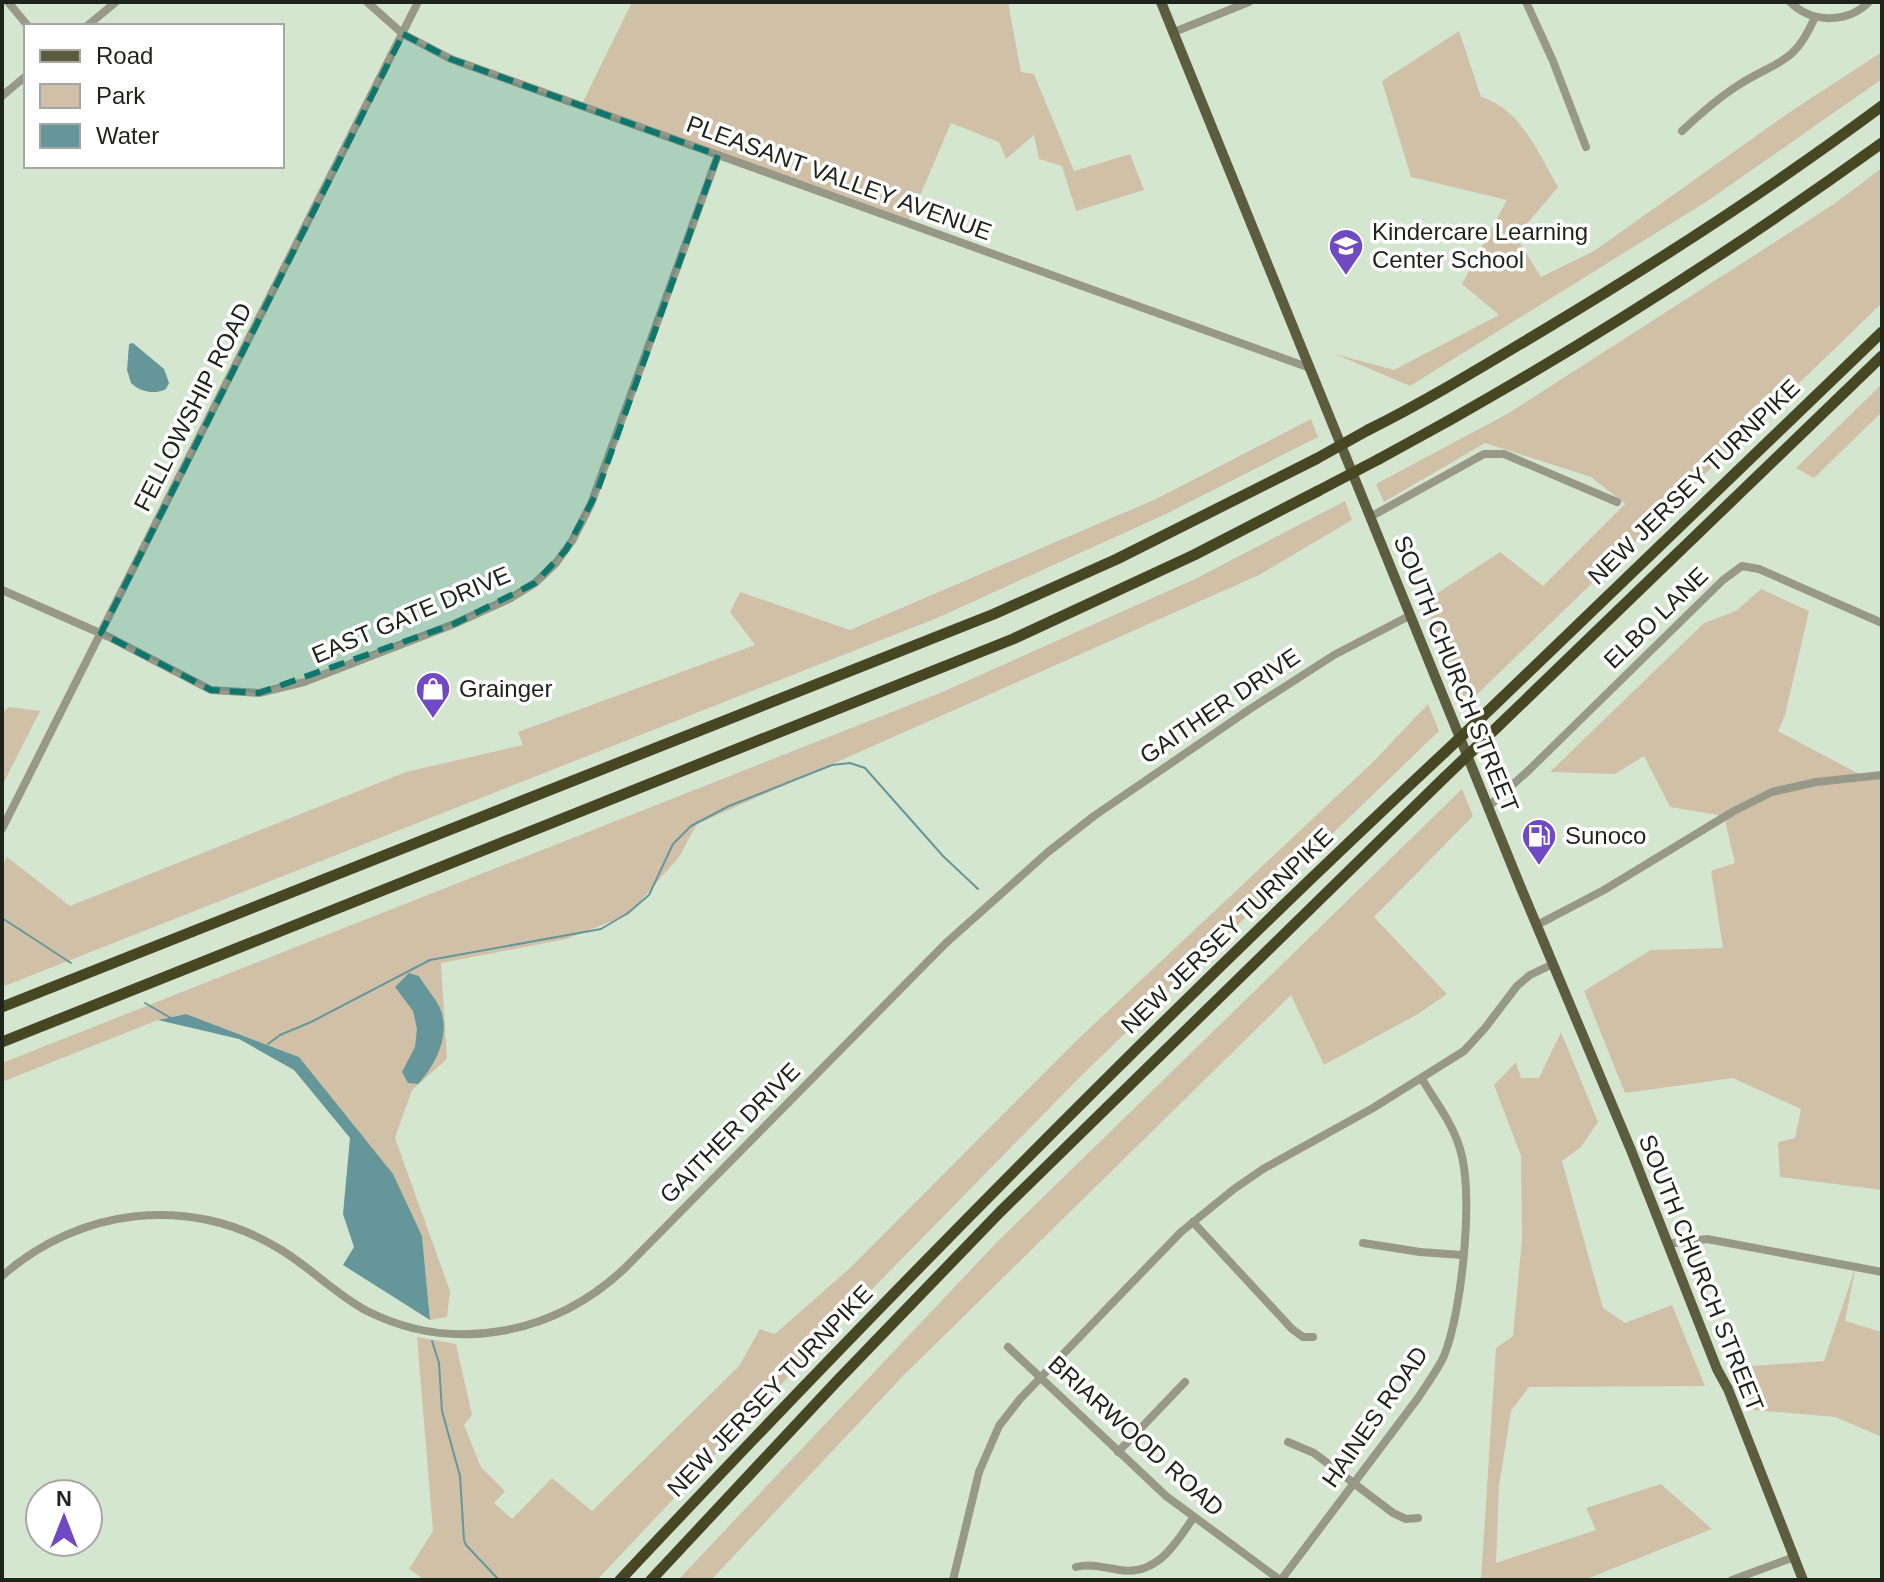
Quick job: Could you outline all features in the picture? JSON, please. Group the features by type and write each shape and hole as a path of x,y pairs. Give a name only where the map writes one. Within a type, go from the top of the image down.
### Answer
{"highway":[{"path":"2,1007 994,614 1117,559 1316,459 1474,372 1644,269 1882,106"},
{"path":"2,1042 1013,639 1194,555 1482,403 1589,339 1765,225 1882,143"},
{"name":"NEW JERSEY TURNPIKE","path":"620,1580 1011,1173 1882,332"},
{"name":"NEW JERSEY TURNPIKE","path":"651,1580 1000,1212 1882,356"}],"main road":[{"name":"SOUTH CHURCH STREET","path":"1161,2 1631,1150 1803,1580"}],"street":[{"path":"8,2 26,24"},
{"path":"89,24 116,2"},
{"name":"PLEASANT VALLEY AVENUE","path":"367,2 403,34 473,67 1310,368"},
{"name":"FELLOWSHIP ROAD","path":"2,829 418,2"},
{"path":"1174,32 1249,2"},
{"path":"1526,2 1586,147"},
{"path":"1790,2 1815,17 1834,18 1850,15 1869,2"},
{"path":"1682,131 1732,89 1796,51 1815,17"},
{"path":"2,96 24,78"},
{"name":"EAST GATE DRIVE","path":"2,590 101,633 211,690 259,693 304,682 503,603 535,583 566,550 597,492 668,285 718,155"},
{"path":"1370,517 1484,454 1494,453 1504,454 1617,502"},
{"name":"ELBO LANE","path":"1489,806 1723,580 1742,566 1759,569 1882,623"},
{"name":"GAITHER DRIVE","path":"2,1276 36,1250 78,1229 138,1215 182,1215 228,1224 268,1242 356,1305 407,1326 481,1335 529,1326 558,1315 619,1274 940,948 1048,852 1090,819 1250,709 1334,655 1411,615"},
{"path":"1537,925 1604,890 1734,811 1772,792 1805,783 1882,775"},
{"path":"953,1580 984,1456 1009,1412 1041,1377 1193,1222 1263,1169 1422,1079 1464,1051 1517,986 1530,975 1553,964"},
{"name":"HAINES ROAD","path":"1280,1580 1404,1418 1439,1366 1451,1331 1467,1205 1460,1148 1422,1079"},
{"path":"1193,1222 1292,1329 1303,1337 1313,1337"},
{"path":"1667,1244 1707,1239 1882,1272"},
{"path":"1363,1243 1462,1255"},
{"name":"BRIARWOOD ROAD","path":"1008,1347 1118,1452 1193,1518 1280,1580"},
{"path":"1118,1452 1185,1382"},
{"path":"1288,1442 1314,1453 1399,1517 1418,1518"},
{"path":"1076,1567 1106,1567 1125,1571 1145,1569 1162,1558 1193,1518"},
{"path":"1732,1580 1794,1557"}],"highlighted area":[{"path":"403,34 451,59 718,155 597,492 566,550 535,583 454,624 259,693 211,690 101,633"}],"green space":[{"path":"632,2 1008,2 1021,72 1034,74 1074,171 1130,154 1144,190 1076,211 1062,166 1039,159 1034,135 1006,159 999,142 951,123 907,226 580,108"},
{"path":"1459,31 1481,97 1507,111 1518,122 1558,187 1516,237 1541,277 1594,251 1790,112 1882,52 1882,79 1709,200 1410,386 1335,354 1394,370 1499,315 1462,284 1507,200 1411,177 1382,81"},
{"path":"1882,168 1882,303 1467,704 1424,602 1500,552 1543,586 1625,504 1591,477 1485,443 1384,502 1376,484 1509,413 1834,204"},
{"path":"1882,384 1882,412 1814,478 1796,468"},
{"path":"1311,419 1318,437 1166,514 937,618 2,987 2,866 7,857 70,906 406,772 523,745 518,732 755,645 730,612 740,592 850,630 1156,499"},
{"path":"1345,501 1352,520 1259,575 697,824 679,857 628,915 566,939 441,963 447,1059 412,1090 395,1138 450,1291 447,1317 430,1320 422,1236 299,1057 185,1014 158,1020 2,1082 2,1063 940,693 1195,579"},
{"path":"1761,589 1809,611 1785,715 1778,731 1863,776 1882,773 1882,1190 1780,1177 1778,1142 1795,1138 1801,1109 1733,1078 1625,1093 1584,991 1651,950 1723,948 1711,871 1735,863 1724,816 1670,807 1644,756 1615,774 1550,772 1704,623 1736,611"},
{"path":"1428,704 1439,731 1082,1075 839,1323 597,1580 425,1580 409,1569 433,1531 417,1337 456,1344 472,1415 464,1425 481,1467 505,1491 494,1503 512,1519 552,1478 592,1511 739,1366 760,1329 775,1334 850,1268 1075,1042 1372,763"},
{"path":"9,707 40,711 2,786 2,713"},
{"path":"1462,789 1473,816 1374,917 1447,994 1418,1014 1324,1065 1291,995 903,1376 711,1580 678,1580 997,1242"},
{"path":"1561,1032 1598,1122 1581,1147 1562,1161 1603,1308 1625,1323 1672,1305 1705,1386 1529,1387 1511,1411 1499,1486 1496,1563 1596,1530 1586,1508 1661,1484 1712,1529 1584,1580 1481,1580 1496,1348 1513,1336 1522,1239 1521,1156 1494,1085 1516,1062 1521,1078 1539,1078"},
{"path":"1856,1266 1845,1321 1882,1332 1882,1437 1835,1417 1754,1410 1737,1367 1824,1361"}],"water":[{"path":"133,343 164,369 169,383 166,389 148,392 131,383 127,370 129,344"},
{"path":"409,973 419,976 438,1004 444,1028 436,1058 418,1084 408,1083 402,1072 415,1047 417,1029 413,1011 395,987"},
{"path":"186,1014 299,1057 393,1174 422,1236 430,1320 343,1265 354,1247 343,1214 350,1138 294,1070 239,1039 158,1020"}],"waterway":[{"path":"268,1044 280,1035 430,960 601,929 628,913 649,895 673,844 691,826 729,806 832,765 850,763 865,768 943,856 978,889"},
{"path":"2,918 71,963"},
{"path":"145,1003 171,1018"},
{"path":"432,1341 439,1363 442,1411 460,1476 464,1540 499,1580"}],"place":[{"name":"Kindercare Learning Center School","path":"1346,277"},
{"name":"Grainger","path":"433,720"},
{"name":"Sunoco","path":"1539,867"}]}
